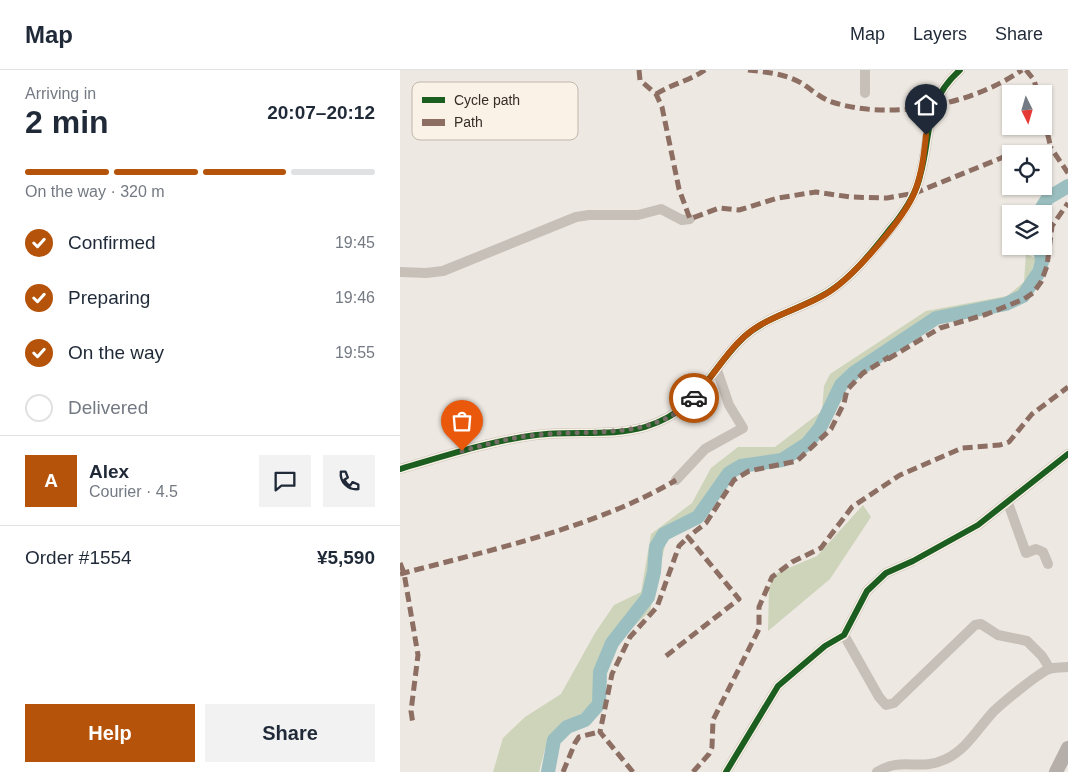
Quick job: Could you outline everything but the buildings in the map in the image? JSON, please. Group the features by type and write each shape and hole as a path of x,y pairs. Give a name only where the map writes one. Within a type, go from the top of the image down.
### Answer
{"main road":[{"path":"1056,772 1068,748"}],"street":[{"path":"864,70 865,93"},
{"path":"400,469 478,447 535,435 643,427 674,414 690,402 733,349 755,329 819,298 844,281 897,220 915,193 930,116 937,97 960,70"},
{"path":"400,272 426,273 443,271 576,218 589,215 638,215 660,209 682,220 690,219"},
{"path":"676,480 705,449 743,428 729,404 716,370"},
{"path":"726,772 778,686 824,646 844,635 867,591 886,573 969,530 1008,503 1068,454"},
{"path":"1008,503 1026,553 1036,549 1043,552 1048,564"},
{"path":"844,635 879,697 886,705 894,703 975,626 981,624 998,634 1027,641 1042,656 1050,669"},
{"path":"876,772 888,765 904,763 926,767 946,759 966,745 995,710 1050,669 1068,667"}],"green space":[{"path":"1026,255 1028,255 1037,259 1021,292 995,304 930,318 854,366 835,400 802,440 776,460 754,462 726,471 707,503 698,513 681,521 666,541 650,611 601,657 594,669 593,702 545,749 539,772 493,772 503,738 525,717 561,694 595,633 614,605 641,592 651,534 692,503 711,468 738,447 775,447 822,411 824,386 830,374 926,311 1007,296 1024,282"},
{"path":"863,505 871,517 830,579 768,631 769,587 777,573 817,556"}],"waterway":[{"path":"1044,205 1048,198 1068,186"},
{"path":"548,772 554,740 567,727 585,720 599,704 600,672 612,643 648,597 654,572 656,547 664,534 698,517 729,473 741,466 782,460 807,444 820,428 841,385 855,372 936,318 1006,304 1023,296 1039,272 1042,262 1041,255"}],"marked path":[{"path":"639,70 640,80 656,94 662,107 679,189 690,219 719,208 739,210 778,198 816,192 850,197 887,198 915,193 1002,158"},
{"path":"656,94 705,70"},
{"path":"748,70 790,78 803,84 828,101 855,108 879,110 930,106 955,101 1002,82 1022,70"},
{"path":"1026,70 1035,85"},
{"path":"1048,135 1050,145"},
{"path":"1052,149 1068,173"},
{"path":"888,359 940,328 987,314 1024,299 1033,293 1041,282 1047,266 1052,226 1068,203"},
{"path":"666,656 739,599 688,537 706,523 734,480 749,471 797,461 831,429 844,403 847,390 863,373 889,357"},
{"path":"693,772 709,754 712,747 713,720 759,629 759,607 772,577 792,562 821,548 852,507 900,475 962,448 1000,445 1009,442 1032,414 1068,387"},
{"path":"400,574 542,536 578,524 613,511 676,480"},
{"path":"633,772 600,732 612,674 630,637 657,607 679,546 688,537"},
{"path":"400,563 404,573 418,655 411,711 413,724"},
{"path":"563,772 579,737 595,733"}],"cycle path":[{"path":"400,469 468,449 519,438 549,434 605,433 632,430 664,420 678,411 691,400 731,350 753,329 830,291 857,268 873,250 899,218 913,195 924,161 934,107 948,82 960,70"},
{"path":"726,772 778,686 825,646 844,635 867,591 886,573 913,561 978,525 1068,454"}],"way so far":[{"path":"462,451 535,435 561,432 624,430 643,427 659,422 674,414 694,398"}],"route":[{"path":"694,398 744,337 769,320 831,291 856,269 897,220 915,193 920,175 926,135"}]}
